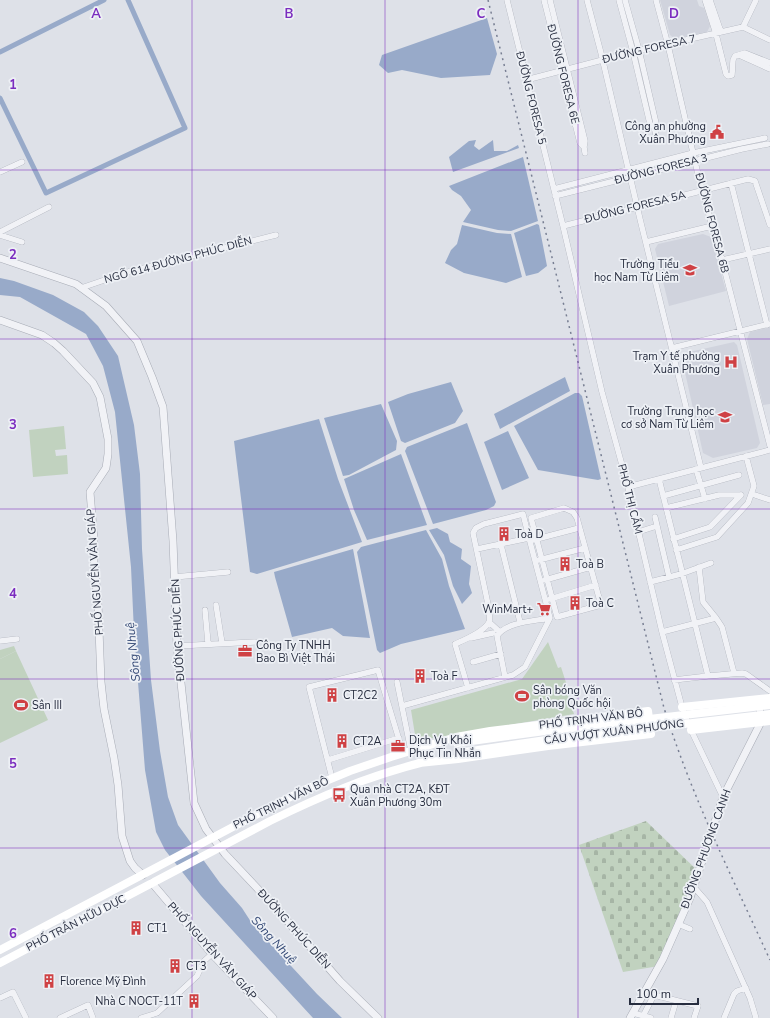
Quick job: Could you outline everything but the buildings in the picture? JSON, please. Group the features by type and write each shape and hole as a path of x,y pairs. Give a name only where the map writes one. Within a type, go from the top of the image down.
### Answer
{"main road":[{"path":"682,707 770,698"},
{"name":"CẦU VƯỢT XUÂN PHƯƠNG","path":"457,743 545,730 770,705"},
{"name":"PHỐ TRỊNH VĂN BÔ","path":"143,875 267,809 332,778 407,752 456,737 490,731 648,711 651,734 419,763"},
{"name":"CẦU VƯỢT XUÂN PHƯƠNG","path":"458,753 554,739 770,714"},
{"path":"691,730 770,721"},
{"name":"PHỐ TRỊNH VĂN BÔ","path":"426,747 457,743"},
{"name":"PHỐ TRỊNH VĂN BÔ","path":"152,883 270,821 339,789 389,771 458,753"},
{"name":"PHỐ TRẦN HỮU DỰC","path":"0,950 143,875"},
{"name":"PHỐ TRẦN HỮU DỰC","path":"0,963 152,883"}],"street":[{"name":"ĐƯỜNG FORESA 5","path":"506,0 555,196"},
{"name":"ĐƯỜNG FORESA 6E","path":"544,0 585,142 584,150"},
{"name":"ĐƯỜNG FORESA 6E","path":"550,0 565,70"},
{"path":"586,0 603,60 628,170 672,348 705,499"},
{"path":"619,0 636,51 656,123 654,127 656,136"},
{"path":"625,0 636,51"},
{"name":"ĐƯỜNG FORESA 6B","path":"656,0 668,44 702,190 741,331 770,446"},
{"path":"705,0 718,33"},
{"path":"710,0 726,74 728,76 732,75 733,60 735,56 745,53 770,63"},
{"path":"756,0 743,27 770,40"},
{"name":"ĐƯỜNG FORESA 7","path":"526,80 636,51 743,27"},
{"path":"739,55 770,69"},
{"path":"769,132 765,138 769,146"},
{"name":"ĐƯỜNG FORESA 3","path":"554,189 693,153 765,138"},
{"name":"ĐƯỜNG FORESA 3","path":"555,196 695,161 769,146"},
{"path":"0,172 22,162"},
{"name":"ĐƯỜNG FORESA 5A","path":"564,226 748,179 754,181 770,225"},
{"path":"672,348 768,324 731,183"},
{"name":"PHỐ THỊ CẨM","path":"555,196 564,226 602,392 628,487 674,680 691,730 723,797"},
{"path":"0,234 49,207"},
{"path":"646,242 712,226"},
{"path":"0,234 22,242"},
{"name":"NGÕ 614 ĐƯỜNG PHÚC DIỄN","path":"81,288 128,272 276,235"},
{"path":"722,260 770,249"},
{"name":"ĐƯỜNG PHÚC DIỄN","path":"0,258 76,284 106,306 137,341 163,407 177,646 194,803 210,840 217,849 274,906 340,981 378,1018"},
{"name":"PHỐ NGUYỄN VĂN GIÁP","path":"0,320 42,335 54,343 93,383 100,397 108,439 108,454 106,468 90,492 98,603 101,682 104,710 118,785 122,836 130,861 143,875"},
{"path":"628,487 770,450"},
{"path":"676,550 717,537 748,503 754,486 746,456"},
{"path":"663,496 739,475"},
{"path":"659,479 708,676"},
{"path":"752,494 770,500"},
{"path":"666,508 719,496 741,495 710,527 673,539"},
{"path":"564,508 573,512 577,518 579,528 601,606 557,617 531,518 564,508"},
{"path":"402,706 513,675 525,667 550,618 523,514 484,524 476,528 473,533 490,609 489,622 496,634 505,677"},
{"path":"655,518 669,577"},
{"path":"638,532 657,526"},
{"path":"477,550 536,539 579,528"},
{"path":"501,545 520,622"},
{"path":"535,561 585,548"},
{"path":"650,582 682,574 711,563"},
{"path":"540,581 591,567"},
{"path":"699,567 703,602 722,627 734,673"},
{"path":"174,577 228,572"},
{"path":"545,600 596,585"},
{"path":"216,605 222,643"},
{"path":"205,610 208,643"},
{"path":"469,638 496,634 520,622 526,623 550,618"},
{"path":"662,632 716,618"},
{"path":"468,688 455,644 469,638 484,628 489,622"},
{"path":"484,628 496,634"},
{"path":"0,641 17,639"},
{"path":"177,646 208,643 254,642"},
{"path":"473,662 501,654"},
{"path":"332,778 309,686 378,670 399,738 407,752"},
{"path":"674,680 734,673 746,674 770,691"},
{"path":"397,682 402,706 407,752"},
{"path":"759,699 761,722"},
{"name":"ĐƯỜNG PHƯƠNG CANH","path":"631,1017 663,959 678,924 698,891 723,797 761,722"},
{"path":"328,760 399,738"},
{"name":"PHỐ NGUYỄN VĂN GIÁP","path":"152,883 212,954 273,1018"},
{"path":"698,891 707,902 744,983 756,1018"},
{"path":"678,924 690,929"},
{"path":"141,1018 159,1015 197,976 204,962 212,954"},
{"path":"724,1018 734,994 744,983"},
{"path":"0,998 12,992 26,1018"},
{"path":"643,1016 654,995 698,1006 694,1018"},
{"path":"671,1018 676,1001"},
{"path":"60,1018 88,1005 93,1018"},
{"path":"631,1017 643,1016 651,1018"}],"shaded area":[{"path":"660,0 697,0 699,6 704,8 710,26 707,32 675,39 670,35"},
{"name":"Trường Tiểu học Nam Từ Liêm","path":"703,234 711,237 726,291 669,306 655,249 658,244"},
{"path":"770,327 770,404 763,405 747,339 750,332"},
{"name":"Trường Trung học cơ sở Nam Từ Liêm","path":"734,342 737,345 760,443 757,448 713,458 703,453 682,359 685,353"}],"green space":[{"path":"64,426 66,449 55,450 56,456 67,455 68,474 33,477 29,430"},
{"path":"548,642 558,668 561,667 570,695 568,696 574,714 416,741 411,710 522,679"},
{"path":"14,646 16,651 0,659 0,650"},
{"name":"Sân III","path":"16,651 48,720 0,743 0,659"},
{"path":"646,821 698,871 659,966 623,972 579,845"}],"water":[{"path":"487,18 497,54 490,75 441,78 402,70 388,73 379,65 382,55"},
{"path":"476,140 474,146 479,150 493,140 494,151 507,151 518,145 519,148 453,172 449,157 469,141"},
{"path":"523,157 538,221 511,231 498,230 463,222 471,210 461,196 449,186"},
{"path":"537,224 539,225 547,266 538,273 526,276 514,233"},
{"path":"462,225 497,233 511,234 522,277 506,283 464,273 445,263 451,250 457,244"},
{"path":"0,278 14,281 53,295 84,312 98,326 118,356 134,425 140,474 142,549 151,680 160,751 168,797 178,825 220,883 242,908 253,925 317,994 342,1018 313,1018 201,896 165,850 156,832 145,770 134,632 131,567 115,412 103,366 86,334 20,297 0,295"},
{"path":"565,377 570,391 500,429 494,414"},
{"path":"451,382 463,411 455,423 405,443 401,441 388,402 408,394"},
{"path":"575,393 579,393 582,396 601,479 598,480 538,470 514,426"},
{"path":"381,404 397,441 396,450 349,475 343,476 324,418"},
{"path":"319,419 338,479 362,542 257,574 250,572 234,441"},
{"path":"467,423 496,502 494,506 486,510 433,524 405,451 407,447"},
{"path":"508,431 529,478 502,490 484,442"},
{"path":"401,454 427,525 367,540 354,510 344,479"},
{"path":"437,528 448,534 450,542 462,549 461,559 471,566 469,584 472,593 462,604 453,586 444,555 429,530"},
{"path":"426,530 442,559 449,586 465,629 401,644 380,653 377,650 357,552 361,547"},
{"path":"353,549 370,638 343,636 332,628 292,637 274,572"}],"waterway":[{"path":"0,52 104,0"},
{"path":"0,98 46,193 185,128 128,0"}],"railway":[{"path":"488,0 664,708 699,804 770,960"}],"place":[{"name":"Công an phường Xuân Phương","path":"717,132"},
{"name":"Trường Tiểu học Nam Từ Liêm","path":"690,270"},
{"name":"Trạm Y tế phường Xuân Phương","path":"731,362"},
{"name":"Trường Trung học cơ sở Nam Từ Liêm","path":"725,417"},
{"name":"Toà D","path":"504,534"},
{"name":"Toà B","path":"565,564"},
{"name":"Toà C","path":"575,603"},
{"name":"WinMart+","path":"544,609"},
{"name":"Công Ty TNHH Bao Bì Việt Thái","path":"245,651"},
{"name":"Toà F","path":"420,676"},
{"name":"CT2C2","path":"332,695"},
{"name":"Sân bóng Văn phòng Quốc hội","path":"522,696"},
{"name":"Sân III","path":"21,705"},
{"name":"CT2A","path":"342,741"},
{"name":"Dịch Vụ Khôi Phục Tin Nhắn","path":"398,746"},
{"name":"Qua nhà CT2A, KĐT Xuân Phương 30m","path":"339,795"},
{"name":"CT1","path":"136,928"},
{"name":"CT3","path":"175,966"},
{"name":"Florence Mỹ Đình","path":"49,981"},
{"name":"Nhà C NOCT-11T","path":"194,1001"}],"water label":[{"name":"Sông Nhuệ","path":"133,652"},
{"name":"Sông Nhuệ","path":"274,940"}]}
